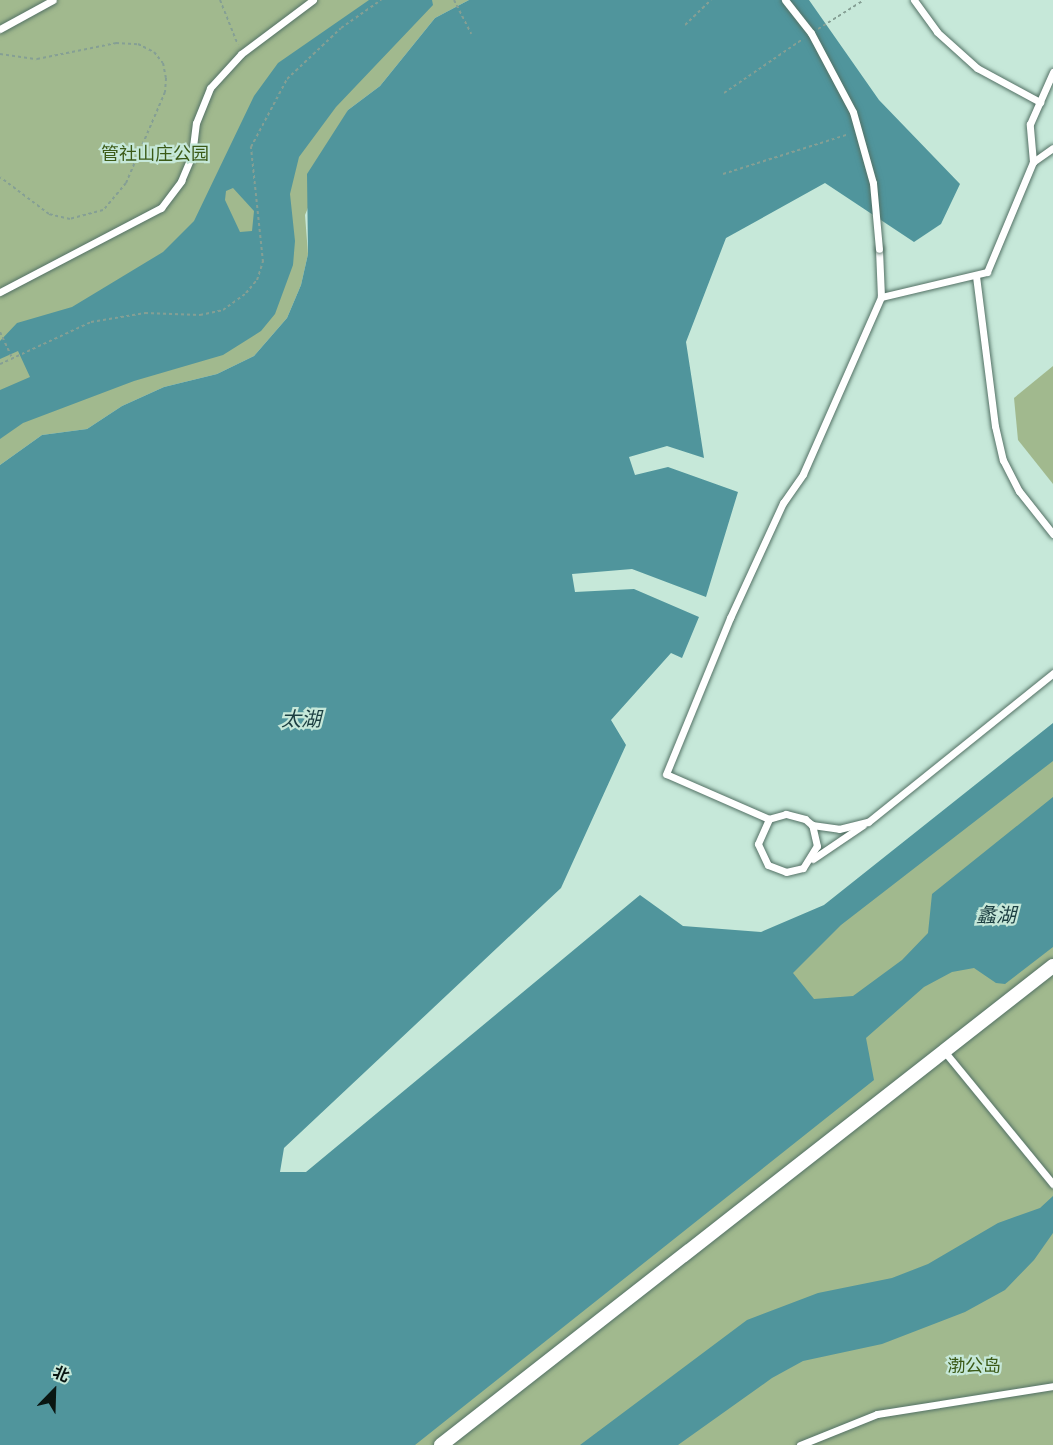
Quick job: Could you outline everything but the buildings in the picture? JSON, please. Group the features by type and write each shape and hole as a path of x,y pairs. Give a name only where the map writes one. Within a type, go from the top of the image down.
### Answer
{"street":[{"path":"441,1445 1053,966"}],"lane":[{"path":"0,29 53,0"},
{"path":"0,292 161,208 181,181 192,156 196,123 210,88 241,54 313,0"},
{"path":"785,0 811,33 838,80 859,131 873,183 881,297 803,474 783,503 730,618 666,774 769,819 796,814 812,825 838,829 868,822"},
{"path":"914,0 937,32 977,68 1040,102"},
{"path":"881,297 987,272 1033,162 1030,124 1053,72"},
{"path":"1033,162 1053,148"},
{"path":"976,276 995,426 1003,460 1019,491 1053,534"},
{"path":"769,819 758,844 768,865 786,872 803,868 868,822 1053,673"},
{"path":"811,861 817,846 812,825"},
{"path":"944,1051 1052,1183"},
{"path":"800,1445 877,1414 1053,1386"}],"path":[{"path":"220,0 241,54"},
{"path":"0,364 92,322 145,313 200,315 223,310 246,293 257,280 263,262 251,147 287,79 340,28 381,0"},
{"path":"454,0 471,34"},
{"path":"685,25 711,0"},
{"path":"724,93 811,33 864,0"},
{"path":"0,54 37,60 116,43 138,44 154,52 163,63 166,78 165,92 126,183 103,210 70,219 49,214 0,177"},
{"path":"723,174 859,131"},
{"path":"0,332 12,357"}],"green space":[{"name":"管社山庄公园","path":"0,0 469,0 435,18 380,86 348,110 305,215 308,254 301,285 287,318 254,356 217,374 164,387 122,406 87,429 42,435 0,465"},
{"path":"1053,366 1053,484 1018,440 1014,398"},
{"path":"1053,754 1053,1202 603,1445 383,1445 822,930"},
{"name":"渤公岛","path":"1053,1222 1053,1445 661,1445 796,1351"}],"water":[{"path":"369,0 432,0 433,5 336,107 299,157 290,194 295,241 293,265 275,314 261,331 223,355 134,381 23,423 0,439 0,390 30,377 18,351 0,359 0,341 17,323 72,307 163,252 194,221 254,96 278,63","holes":["233,188 254,211 252,231 240,232 225,200 226,191"]},
{"name":"太湖","path":"469,0 809,0 879,100 960,184 941,224 914,242 825,183 726,238 686,342 704,458 667,446 629,457 635,475 668,467 738,492 706,597 632,569 572,574 575,592 634,589 699,617 682,658 671,653 611,720 626,745 561,888 284,1148 280,1172 306,1172 640,895 683,926 761,932 824,905 1053,723 1053,761 841,925 793,973 814,999 853,996 902,960 928,933 932,894 1053,797 1053,947 1005,984 996,983 974,968 952,972 924,987 866,1038 874,1080 415,1445 0,1445 0,465 42,435 87,429 122,406 164,387 217,374 254,356 287,318 301,285 308,254 307,174 348,110 380,86 435,18"},
{"path":"1053,1196 1053,1233 1034,1260 1005,1290 965,1312 882,1344 803,1361 772,1378 678,1445 580,1445 747,1320 818,1293 892,1278 928,1264 998,1223 1040,1208"}],"water label":[{"name":"蠡湖","path":"996,915"}]}
